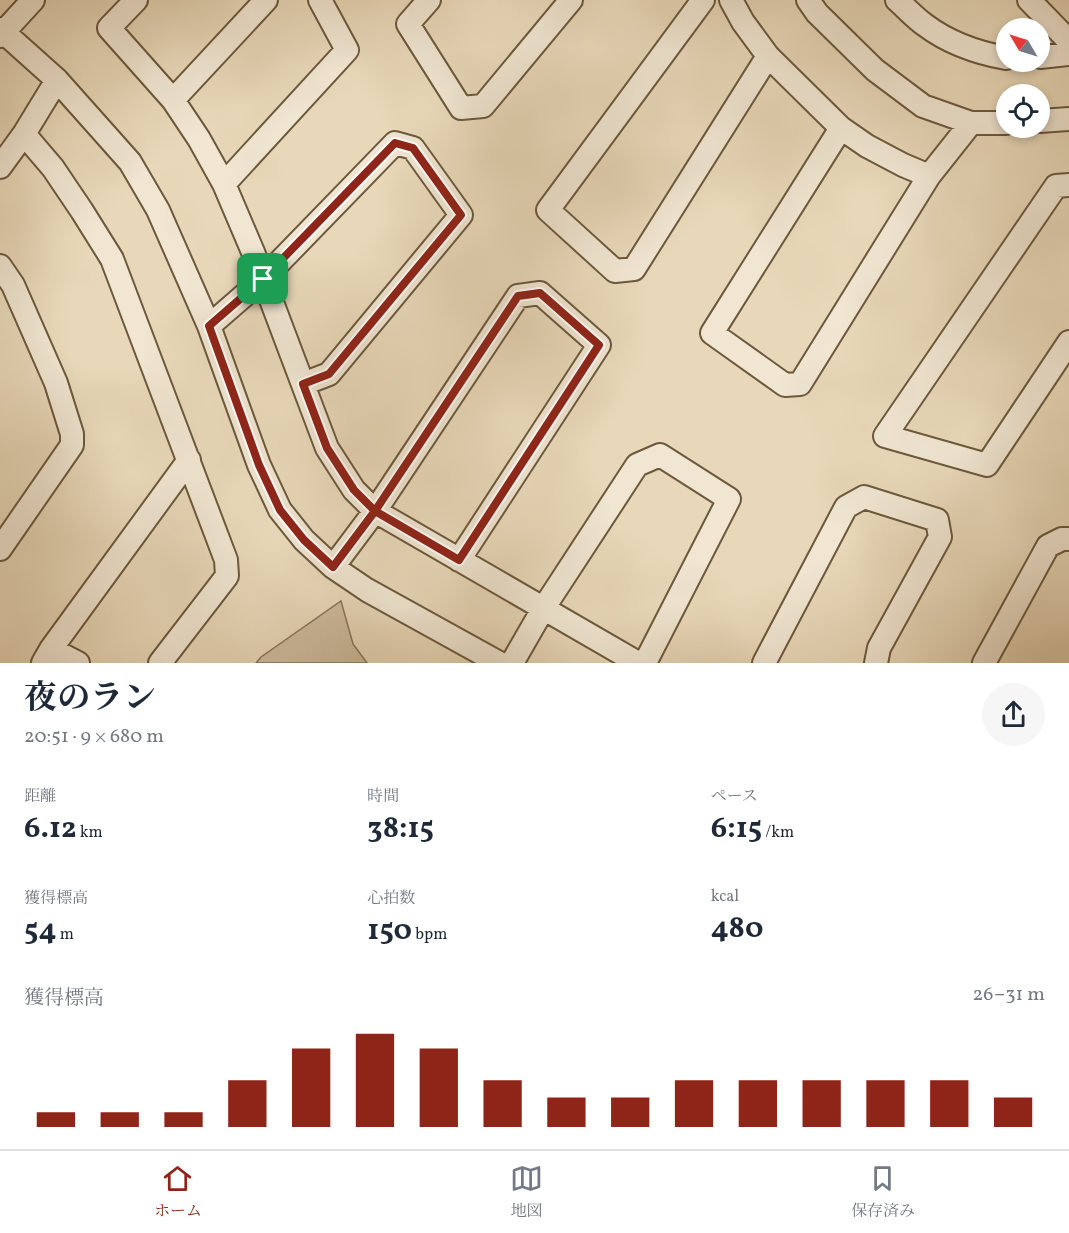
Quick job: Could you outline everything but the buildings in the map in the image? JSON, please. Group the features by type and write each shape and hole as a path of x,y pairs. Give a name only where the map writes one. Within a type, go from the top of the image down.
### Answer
{"street":[{"path":"33,0 1,32 57,80 130,162 158,210 209,326 259,465 280,510 304,540 333,567 367,590 499,663"},
{"path":"136,0 109,28 172,100 199,140 224,184 263,279 327,448 354,490 375,511 638,663"},
{"path":"172,100 266,0"},
{"path":"224,184 347,50 320,0"},
{"path":"429,0 408,24 461,108 483,106 571,0"},
{"path":"703,0 548,210 615,271 634,269 768,56"},
{"path":"731,0 743,22 768,56 841,128 867,146 928,176"},
{"path":"808,0 817,13 875,70 924,106 971,123 996,123"},
{"path":"897,0 926,26 957,44 996,56"},
{"path":"1029,0 1069,41"},
{"path":"1050,56 1069,54"},
{"path":"0,167 24,134 57,80"},
{"path":"1050,120 1069,119"},
{"path":"841,128 712,333 785,385 800,384 928,176 971,123"},
{"path":"24,134 53,168 112,259 226,560 227,576 160,663"},
{"path":"209,326 263,279 395,143 413,148 461,215 329,374 303,384"},
{"path":"1069,185 1056,186 885,436 987,465 1069,342"},
{"path":"0,266 13,285 56,383 72,434 72,446 0,549"},
{"path":"333,567 375,511 518,296 540,293 599,345 459,560"},
{"path":"512,663 543,609 637,465 660,455 729,499 645,663"},
{"path":"78,663 47,656 189,460"},
{"path":"764,663 846,507 864,497 937,520 940,537 879,648 876,663"},
{"path":"984,663 1048,546 1062,538 1069,539"}],"shaded area":[{"path":"341,601 353,644 367,663 256,663 261,657"}],"route":[{"path":"263,279 209,326 259,465 280,510 304,540 333,567 375,511 518,296 540,293 599,345 459,560 375,511 354,490 327,448 303,384 329,374 461,215 413,148 395,143 263,279"}]}
